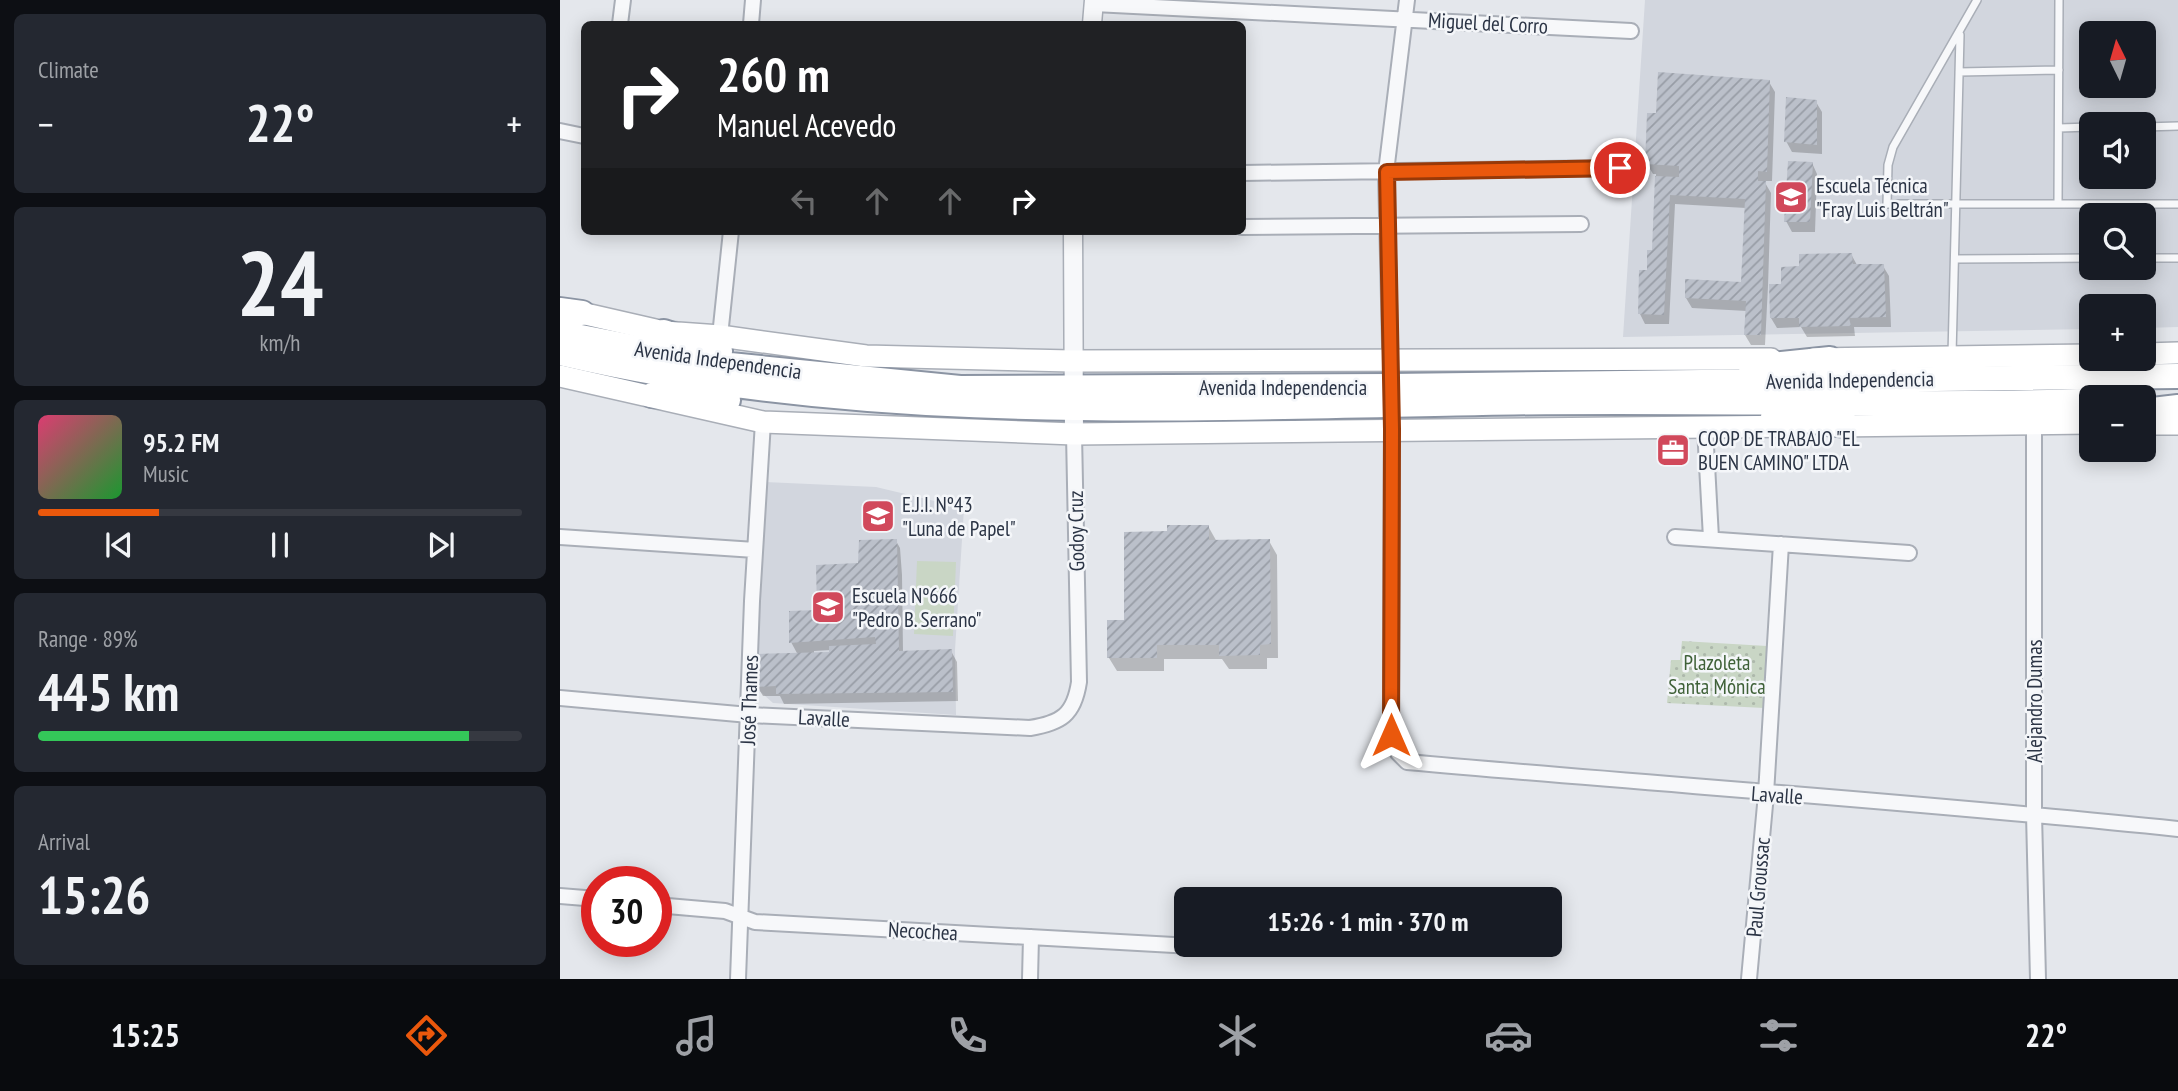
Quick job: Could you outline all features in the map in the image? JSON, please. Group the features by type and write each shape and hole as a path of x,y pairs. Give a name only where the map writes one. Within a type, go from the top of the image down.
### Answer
{"highway":[{"path":"664,332 721,352 841,376"},
{"name":"Avenida Independencia","path":"560,333 720,364 960,388 1073,397 1391,407 1586,394 2178,376"},
{"name":"Avenida Independencia","path":"560,353 718,384 908,404 1073,397"},
{"path":"1586,394 1830,359"},
{"path":"2156,362 2178,365"},
{"path":"1586,394 1659,413 1760,416 1847,425"},
{"name":"Avenida Independencia","path":"1586,394 2079,401"},
{"path":"652,395 788,404 908,404"},
{"path":"2156,399 2178,398"},
{"path":"2156,410 2178,407"}],"main road":[{"name":"Avenida Independencia","path":"567,311 664,332 720,336 866,356 1072,361 1830,359 2079,355"},
{"path":"2156,354 2178,353"},
{"name":"Avenida Independencia","path":"560,376 763,422 1074,433 1391,407 1705,428 2079,424"},
{"path":"2156,424 2178,424"}],"street":[{"path":"620,21 623,0"},
{"path":"751,21 753,0"},
{"path":"1391,407 1387,172 1407,0"},
{"path":"1092,21 1094,2"},
{"name":"Miguel del Corro","path":"1094,2 1630,31"},
{"path":"560,131 581,135"},
{"path":"1246,173 1620,168"},
{"path":"1246,227 1581,224"},
{"path":"720,336 731,235"},
{"name":"Godoy Cruz","path":"1073,235 1072,361 1079,682 1076,700"},
{"name":"Lavalle","path":"1391,407 1391,735 1398,753 1406,762 1766,794 2034,814 2178,829"},
{"name":"José Thames","path":"738,979 755,550 763,422"},
{"name":"Alejandro Dumas","path":"2034,424 2034,814 2038,979"},
{"path":"1705,428 1711,538"},
{"path":"560,537 755,550"},
{"path":"1675,537 1909,554"},
{"name":"Paul Groussac","path":"1749,979 1766,794 1781,544"},
{"name":"Lavalle","path":"560,698 749,715 1030,728 1052,725 1066,715 1076,700"},
{"path":"560,896 581,898"},
{"name":"Necochea","path":"672,906 724,911 755,922 1174,945"},
{"path":"1030,979 1031,937"}],"lane":[{"path":"1977,0 1893,147 1888,165 1887,204 2178,204"},
{"path":"2059,0 2059,204"},
{"path":"1952,356 1960,31"},
{"path":"1959,72 2059,70"},
{"path":"2156,127 2178,126"},
{"path":"2059,128 2079,127"},
{"path":"1955,259 2079,258"},
{"path":"2156,258 2178,258"}],"shaded area":[{"path":"1645,0 2178,0 2178,327 2156,328 2156,294 2079,294 2079,329 1623,337"},
{"path":"765,482 876,487 964,508 955,650 956,715 773,703 755,687"}],"green space":[{"path":"917,561 956,562 953,636 914,634"},
{"name":"Plazoleta Santa Mónica","path":"1682,641 1767,646 1764,708 1667,703 1671,660 1680,660"}],"building":[{"path":"1658,72 1770,80 1767,172 1758,171 1758,181 1766,181 1761,335 1744,335 1746,301 1685,298 1685,279 1741,282 1745,199 1670,195 1664,315 1638,314 1639,270 1647,270 1647,250 1652,250 1655,176 1679,177 1679,166 1645,164 1647,113 1656,113"},
{"name":"Escuela Técnica \"Fray Luis Beltrán\"","path":"1786,97 1817,100 1817,145 1784,142"},
{"name":"Escuela Técnica \"Fray Luis Beltrán\"","path":"1788,161 1813,162 1810,222 1784,222"},
{"name":"Escuela Técnica \"Fray Luis Beltrán\"","path":"1852,253 1853,264 1884,264 1886,317 1849,318 1851,326 1799,327 1799,318 1770,318 1769,284 1781,284 1781,267 1799,266 1799,254"},
{"path":"1167,525 1209,525 1209,540 1270,539 1271,644 1260,645 1260,655 1219,656 1219,645 1157,645 1157,658 1107,658 1107,620 1124,620 1124,532 1167,531"},
{"path":"897,539 899,651 952,649 953,692 776,694 776,686 755,687 756,654 829,652 829,646 876,644 875,637 789,643 789,611 817,610 816,565 858,563 859,540"}],"place":[{"name":"Escuela Técnica \"Fray Luis Beltrán\"","path":"1791,197"},
{"name":"COOP DE TRABAJO \"EL BUEN CAMINO\" LTDA","path":"1673,450"},
{"name":"E.J.I. Nº43 \"Luna de Papel\"","path":"878,516"},
{"name":"Escuela Nº666 \"Pedro B. Serrano\"","path":"828,607"}],"route":[{"path":"1391,735 1392,429 1387,172 1620,168"}]}
